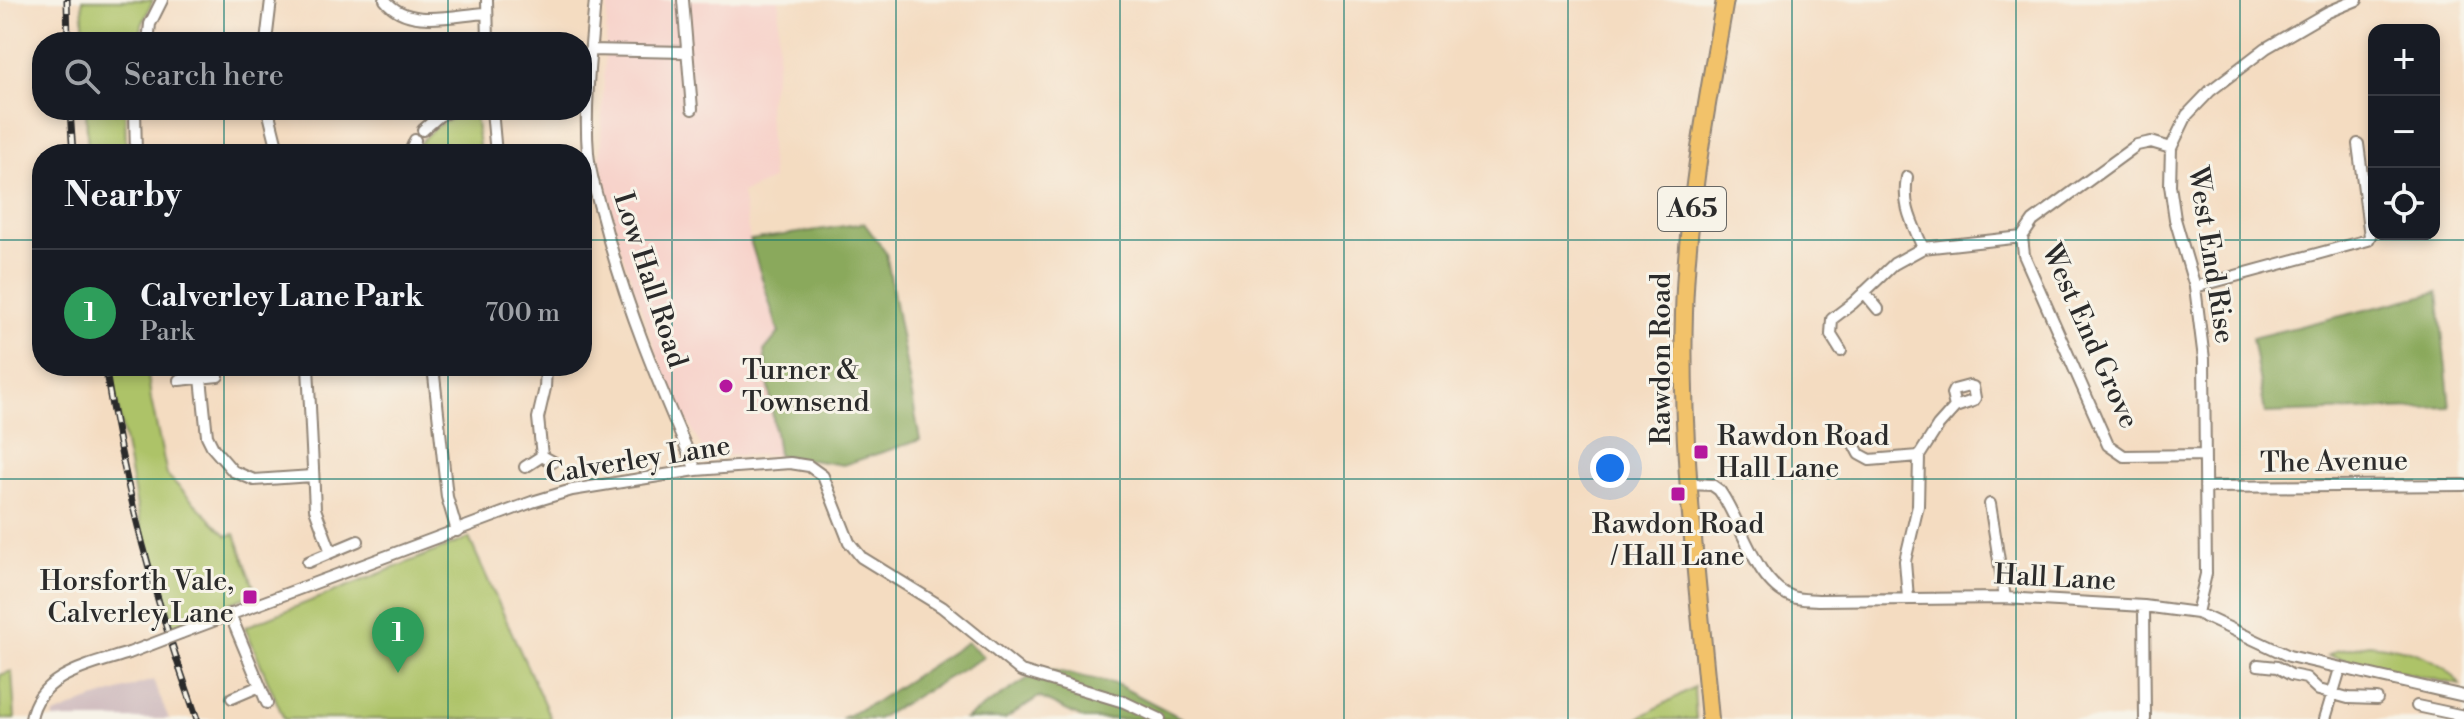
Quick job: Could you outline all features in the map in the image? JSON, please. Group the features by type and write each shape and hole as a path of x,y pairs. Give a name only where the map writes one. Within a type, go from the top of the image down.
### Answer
{"main road":[{"name":"Rawdon Road","path":"1710,719 1689,484 1683,362 1686,268 1694,191 1725,0"}],"street":[{"path":"149,32 162,0"},
{"path":"267,32 271,0"},
{"path":"385,0 398,12 414,18 486,13"},
{"path":"487,0 487,32"},
{"name":"Low Hall Road","path":"592,32 595,0"},
{"path":"683,0 692,109"},
{"name":"West End Rise","path":"2197,613 2206,574 2204,359 2195,287 2175,219 2170,185 2171,148 2187,115 2210,91 2266,48 2328,12 2357,0"},
{"path":"592,50 685,52"},
{"path":"135,120 136,144"},
{"path":"270,120 276,144"},
{"path":"423,130 434,120"},
{"path":"493,120 495,144"},
{"name":"Low Hall Road","path":"588,144 589,120"},
{"path":"413,144 415,140"},
{"name":"West End Grove","path":"2171,148 2151,142 2137,145 2033,221 2022,237 2024,255 2108,445 2124,456 2204,455"},
{"path":"2195,287 2368,240 2370,236 2358,144"},
{"path":"1907,177 1905,206 1923,248"},
{"name":"Low Hall Road","path":"592,198 645,350 696,470"},
{"path":"1841,351 1831,335 1830,323 1894,264 1923,248 2022,237"},
{"path":"1864,292 1878,309"},
{"path":"179,380 218,376"},
{"path":"309,376 315,509 331,552"},
{"path":"434,376 447,497 457,531"},
{"path":"542,456 538,418 546,376"},
{"path":"201,378 207,436 233,471 254,480 312,476"},
{"path":"1908,598 1905,561 1918,506 1919,456 1938,426 1955,407"},
{"path":"1849,435 1859,454 1870,460 1919,456"},
{"path":"542,456 553,462"},
{"path":"525,467 542,456"},
{"name":"Calverley Lane","path":"31,719 34,702 61,676 532,502 572,490 696,470 790,463 809,466 823,476 849,542 861,557 942,607 1021,671 1124,702 1160,719"},
{"name":"Hall Lane","path":"1689,484 1712,485 1719,490 1766,575 1786,594 1801,599 2005,598 2144,606 2197,613 2289,656 2464,696"},
{"name":"The Avenue","path":"2205,487 2464,485"},
{"path":"1990,504 2005,598"},
{"path":"308,562 358,541"},
{"path":"2144,606 2145,719"},
{"path":"230,614 267,703"},
{"path":"2258,665 2306,678 2319,690 2348,698 2377,699"},
{"path":"2325,719 2340,669"},
{"path":"232,698 260,686"},
{"path":"2417,706 2458,717"}],"shaded area":[{"path":"608,0 779,0 778,60 768,106 772,180 742,193 750,240 779,333 764,351 778,455 706,456 666,380 620,247 600,158"},
{"path":"153,680 169,719 53,719 54,715 87,701"}],"green space":[{"path":"82,0 153,0 141,32 84,32"},
{"path":"86,120 125,120 126,144 88,144"},
{"path":"476,120 479,144 420,144 431,131 446,121"},
{"path":"864,223 886,253 920,440 843,465 778,455 764,351 779,333 750,240"},
{"path":"2438,292 2450,407 2265,413 2252,338"},
{"path":"112,376 148,376 167,475 227,536 235,534 256,593 174,626 142,533"},
{"path":"469,538 551,719 284,719 245,627"},
{"path":"967,642 984,657 877,719 841,719 875,702"},
{"path":"2369,644 2420,654 2442,666 2460,685 2328,656 2336,651"},
{"path":"1044,668 1116,684 1183,719 1084,719 1039,697 1005,719 965,719"},
{"path":"12,671 15,719 0,719 0,675"},
{"path":"1694,687 1696,719 1637,719"}],"railway":[{"path":"67,0 68,32"},
{"path":"71,120 72,144"},
{"path":"107,376 143,545 197,719"}],"place":[{"name":"Turner & Townsend","path":"726,386"},
{"name":"Rawdon Road Hall Lane","path":"1701,452"},
{"name":"Rawdon Road / Hall Lane","path":"1678,494"},
{"name":"Horsforth Vale, Calverley Lane","path":"250,597"},
{"name":"Calverley Lane Park","path":"398,673"}]}
